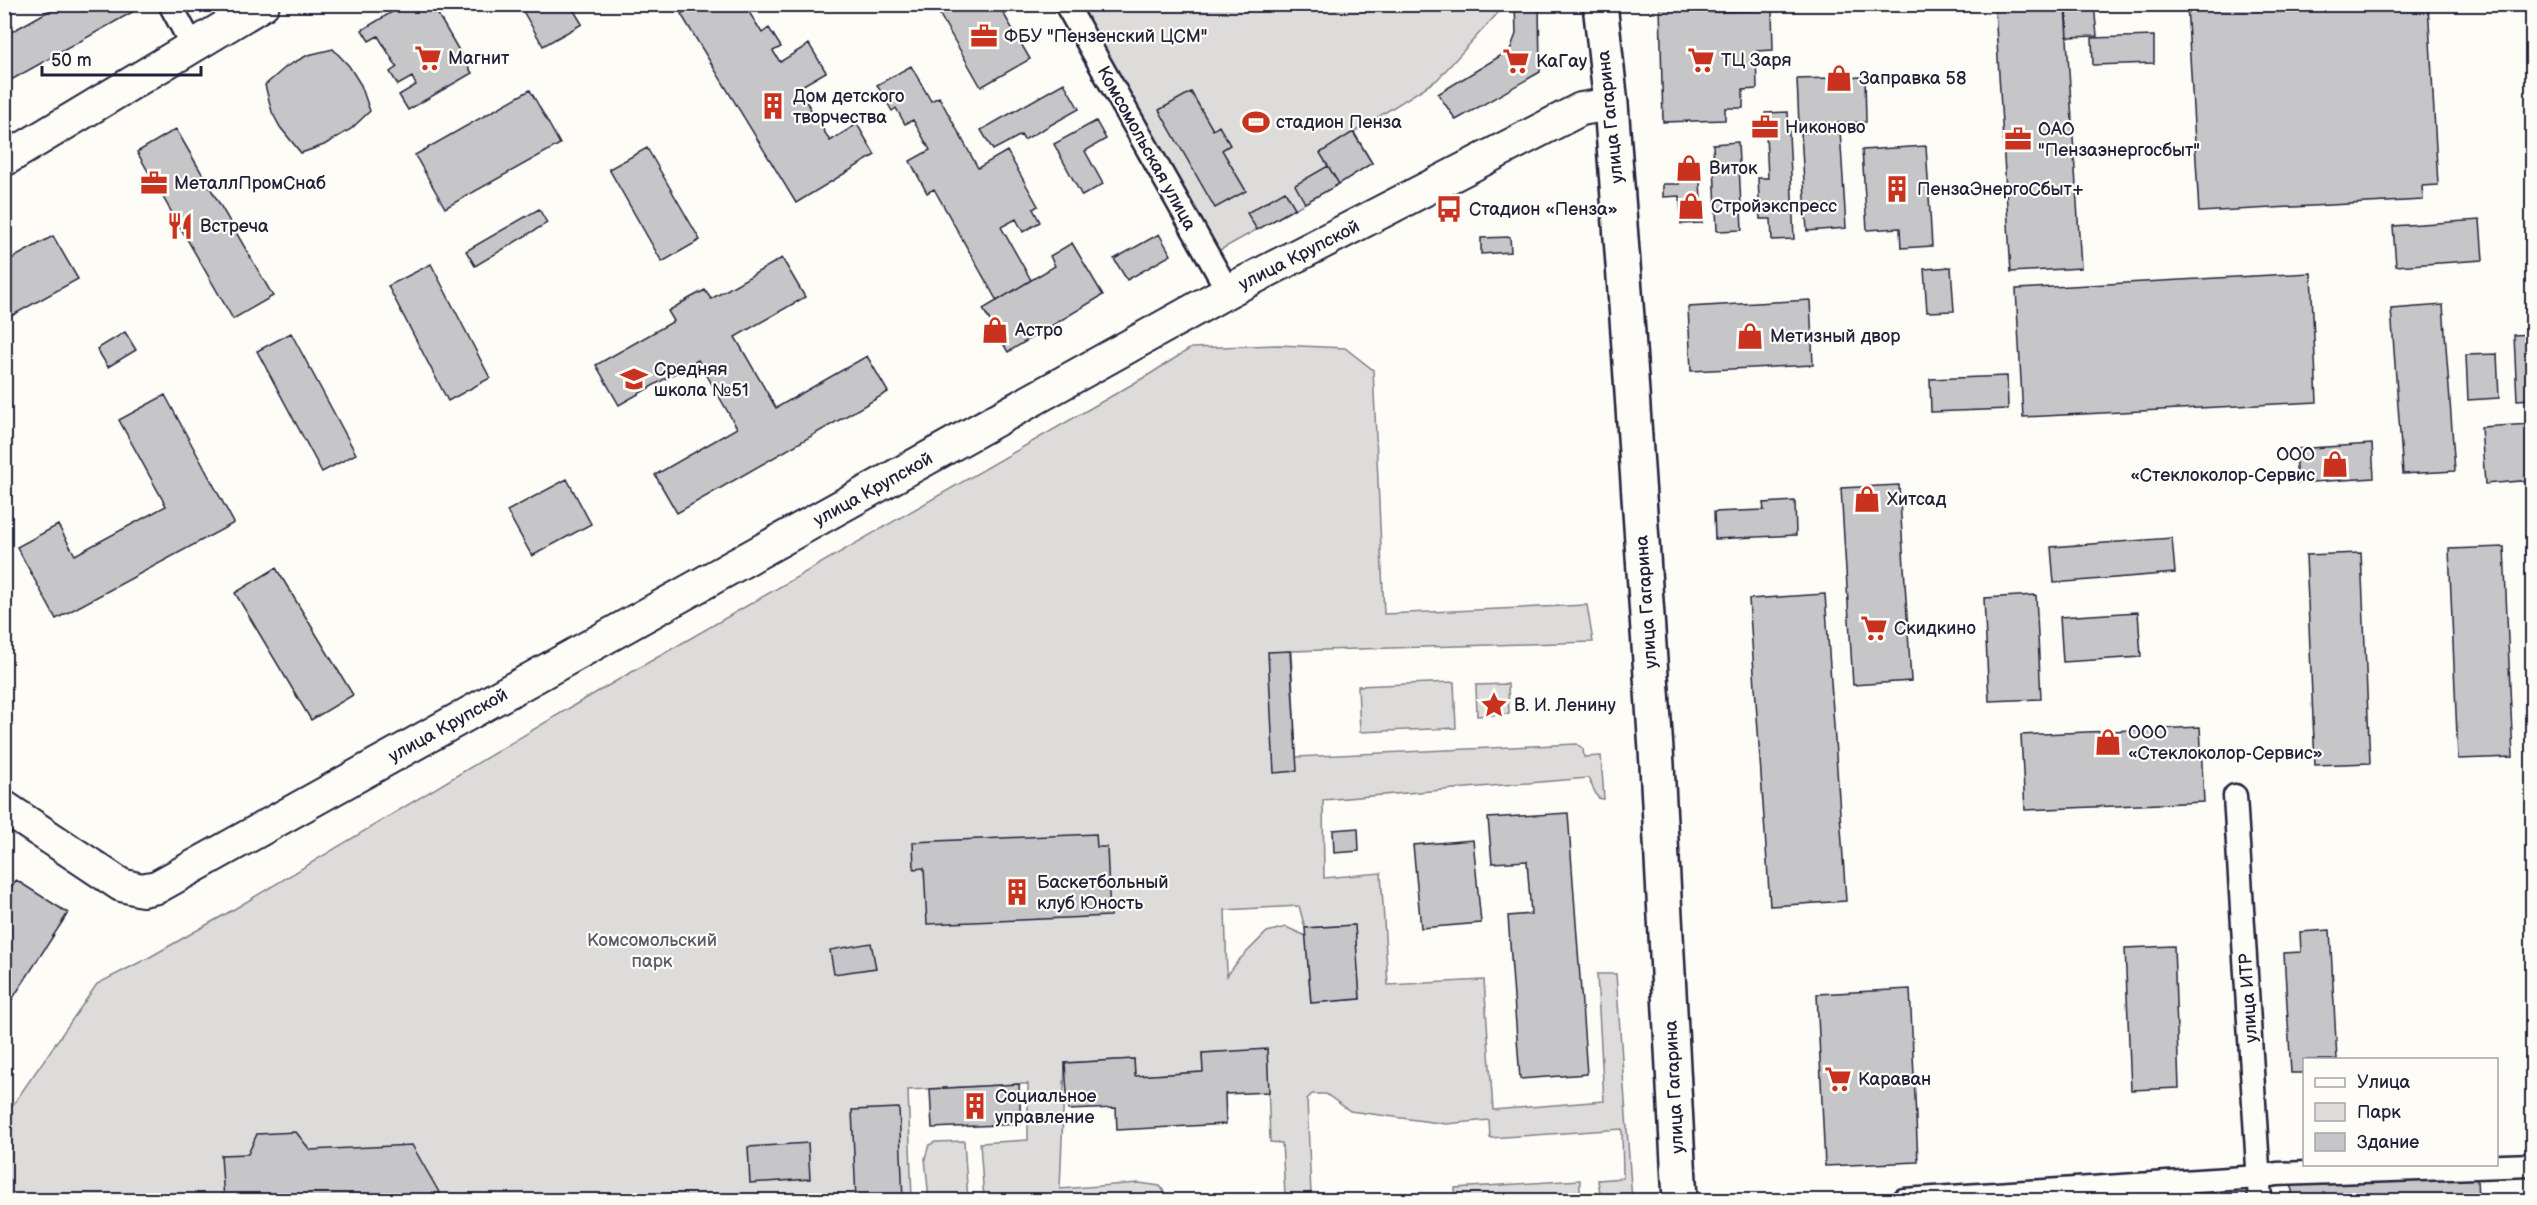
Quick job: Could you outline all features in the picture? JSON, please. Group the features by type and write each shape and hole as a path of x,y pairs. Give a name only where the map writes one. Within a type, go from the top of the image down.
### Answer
{"main road":[{"path":"4,160 263,4"},
{"name":"улица Гагарина","path":"1600,4 1611,104 1656,753 1680,1200"},
{"name":"улица Крупской","path":"4,807 121,885 141,890 157,887 1228,291 1581,109 1611,104"}],"street":[{"path":"170,4 193,47"},
{"name":"Комсомольская улица","path":"1066,4 1228,291"},
{"name":"улица ИТР","path":"2235,796 2260,1200"},
{"path":"1916,1200 2277,1174 2532,1165"}],"green space":[{"name":"стадион Пенза","path":"1074,5 1505,5 1437,80 1354,132 1372,163 1213,254"},
{"name":"Комсомольский парк","path":"1278,345 1345,348 1373,370 1384,614 1587,605 1593,642 1291,651 1296,757 1577,744 1583,749 1584,757 1601,756 1604,799 1598,798 1588,778 1323,800 1324,878 1381,873 1388,985 1484,980 1493,1110 1604,1101 1597,974 1616,974 1632,1200 1606,1200 1600,1193 1598,1180 1623,1178 1622,1129 1490,1138 1489,1120 1446,1124 1350,1111 1326,1094 1312,1094 1307,1099 1311,1195 1285,1195 1282,1143 1270,1142 1267,1050 1202,1053 1203,1072 1135,1076 1134,1059 1065,1063 1060,1189 1139,1183 1160,1186 1170,1200 984,1200 980,1143 1028,1140 1028,1084 1019,1084 908,1090 912,1200 5,1200 5,1116 97,984 231,911 571,707 1150,374 1191,348","holes":["1299,906 1305,928 1354,925 1360,999 1311,1003 1306,936 1286,927 1267,932 1238,961 1227,976 1225,910"]},
{"path":"1454,682 1456,728 1360,732 1358,686"},
{"path":"1508,684 1509,714 1477,716 1476,685"},
{"path":"964,1141 968,1200 929,1200 925,1158 929,1145 935,1142"},
{"path":"1580,1180 1580,1193 1576,1200 1456,1200 1455,1188"}],"building":[{"path":"61,4 132,4 136,10 4,84 4,36"},
{"name":"Магнит","path":"405,4 432,4 472,73 408,110 399,95 416,85 412,77 398,85 390,72 397,67 378,36 369,41 362,30"},
{"path":"519,4 570,4 582,24 543,46"},
{"name":"Дом детского творчества","path":"696,4 744,4 762,33 769,28 781,47 773,51 780,62 809,44 826,72 798,88 830,141 857,124 875,155 796,203 681,14"},
{"name":"ФБУ \"Пензенский ЦСМ\"","path":"923,4 998,4 1030,59 981,87 936,8 928,13"},
{"name":"КаГау","path":"1515,4 1539,4 1540,72 1456,120 1438,94 1510,50 1516,34"},
{"path":"1995,4 2065,4 2065,6 1995,9"},
{"path":"2187,4 2428,4 2438,185 2422,186 2423,200 2199,212"},
{"path":"1709,5 1710,12 1772,10 1773,50 1756,51 1757,89 1743,90 1743,108 1725,108 1725,120 1663,122 1660,6"},
{"path":"2094,5 2097,36 2068,37 2066,7"},
{"path":"2065,6 2081,268 2011,272 1995,9"},
{"path":"2154,36 2154,63 2093,65 2092,38"},
{"path":"333,49 349,66 361,85 370,111 351,129 324,145 301,153 280,127 272,112 265,85 287,66 308,55"},
{"path":"911,66 931,101 939,97 978,168 1007,151 1038,206 1033,209 1040,222 1023,232 1016,219 1001,227 1031,280 997,301 934,189 927,193 910,161 930,150 913,120 905,124 896,108 892,111 877,85"},
{"path":"1865,77 1866,122 1799,124 1797,79"},
{"path":"1064,83 1079,109 1024,140 1021,135 993,150 981,130"},
{"path":"530,90 560,144 445,208 415,155"},
{"path":"1191,92 1213,130 1219,126 1230,145 1222,150 1246,191 1215,208 1159,110"},
{"path":"1788,112 1794,239 1772,240 1771,219 1760,219 1758,178 1768,178 1765,113"},
{"path":"1096,121 1106,139 1085,151 1103,184 1082,196 1054,144"},
{"path":"176,129 273,296 233,319 137,152"},
{"path":"1840,130 1846,228 1807,231 1801,133"},
{"path":"1353,132 1372,163 1339,184 1320,153"},
{"path":"1738,142 1742,230 1717,231 1713,144"},
{"name":"ПензаЭнергоСбыт+","path":"1926,146 1932,246 1901,248 1900,228 1867,230 1862,150"},
{"path":"647,148 700,240 662,262 609,169"},
{"path":"1699,158 1702,223 1681,224 1680,196 1663,197 1663,184 1679,184 1678,159"},
{"path":"1328,166 1339,184 1305,203 1295,185"},
{"path":"1285,191 1295,208 1257,230 1247,213"},
{"path":"539,209 547,223 475,266 466,251"},
{"path":"2480,220 2483,260 2396,266 2393,226"},
{"path":"1159,234 1171,255 1127,280 1114,259"},
{"path":"53,236 78,279 4,320 4,263"},
{"path":"1510,237 1511,252 1481,254 1481,238"},
{"path":"1072,243 1103,295 1008,352 983,309 1055,266 1050,256"},
{"name":"Средняя школа №51","path":"782,258 805,297 735,337 776,408 867,356 888,392 677,513 655,475 737,428 698,360 619,405 596,365 674,321 668,311 690,298 705,290 711,299"},
{"path":"431,264 490,378 448,401 388,286"},
{"path":"1951,267 1954,311 1927,312 1924,269"},
{"path":"2311,273 2317,402 2023,417 2016,289"},
{"path":"1810,300 1813,365 1691,371 1688,307"},
{"path":"2443,305 2455,471 2403,474 2391,309"},
{"path":"125,332 136,350 108,367 97,349"},
{"path":"291,333 356,454 322,472 257,351"},
{"path":"2532,334 2532,399 2517,400 2514,335"},
{"path":"2497,354 2499,398 2468,400 2466,355"},
{"path":"2007,376 2008,409 1931,412 1930,379"},
{"path":"165,395 234,523 56,619 17,547 58,525 75,555 166,506 119,420"},
{"path":"2531,424 2532,480 2485,484 2481,427"},
{"name":"ООО «Стеклоколор-Сервис","path":"2372,444 2374,478 2297,483 2295,449"},
{"path":"567,479 591,524 532,556 507,511"},
{"path":"1899,485 1911,681 1853,685 1841,488"},
{"path":"1795,501 1796,535 1715,539 1714,512 1764,510 1763,503"},
{"path":"2172,538 2175,573 2054,583 2051,547"},
{"path":"2504,547 2513,757 2458,759 2449,549"},
{"path":"2361,553 2370,763 2315,765 2306,555"},
{"path":"276,568 353,695 311,720 235,593"},
{"path":"1825,594 1846,901 1770,906 1749,599"},
{"path":"2036,595 2041,699 1989,701 1984,598"},
{"path":"2138,612 2141,657 2063,662 2060,617"},
{"path":"1290,651 1297,771 1274,773 1268,652"},
{"path":"2200,727 2204,802 2025,810 2021,735"},
{"path":"1568,813 1587,1074 1520,1079 1508,916 1531,914 1527,861 1492,863 1488,818"},
{"path":"1358,828 1359,851 1334,853 1333,830"},
{"name":"Баскетбольный клуб Юность","path":"1096,834 1097,847 1107,847 1110,916 927,924 924,868 914,869 913,842"},
{"path":"1473,840 1481,923 1421,928 1413,845"},
{"path":"16,880 68,913 4,1012 4,897"},
{"path":"1355,925 1360,999 1311,1003 1305,928"},
{"path":"2330,930 2337,1058 2303,1058 2303,1073 2291,1073 2284,953 2301,952 2300,932"},
{"path":"871,943 876,968 834,974 830,950"},
{"path":"2174,946 2179,1088 2131,1090 2125,948"},
{"path":"1910,989 1918,1162 1825,1166 1817,994"},
{"path":"1267,1049 1269,1092 1225,1094 1226,1124 1117,1130 1116,1108 1068,1110 1065,1063 1134,1059 1135,1076 1203,1072 1202,1053"},
{"name":"Социальное управление","path":"1019,1084 1021,1124 932,1128 930,1089"},
{"path":"899,1108 903,1200 856,1200 852,1110"},
{"path":"296,1132 310,1150 412,1145 440,1194 438,1200 224,1200 221,1155 248,1154 257,1134"},
{"path":"808,1143 810,1179 750,1183 748,1147"},
{"path":"2477,1178 2478,1200 2292,1200 2292,1184"}],"place":[{"name":"ФБУ \"Пензенский ЦСМ\"","path":"984,36"},
{"name":"Магнит","path":"428,58"},
{"name":"ТЦ Заря","path":"1701,60"},
{"name":"КаГау","path":"1516,61"},
{"name":"Заправка 58","path":"1839,78"},
{"name":"Дом детского творчества","path":"773,106"},
{"name":"стадион Пенза","path":"1256,122"},
{"name":"Никоново","path":"1765,127"},
{"name":"ОАО \"Пензаэнергосбыт\"","path":"2018,139"},
{"name":"Виток","path":"1689,168"},
{"name":"МеталлПромСнаб","path":"154,183"},
{"name":"ПензаЭнергоСбыт+","path":"1897,189"},
{"name":"Стройэкспресс","path":"1691,206"},
{"name":"Стадион «Пенза»","path":"1449,209"},
{"name":"Встреча","path":"180,226"},
{"name":"Астро","path":"995,330"},
{"name":"Метизный двор","path":"1750,336"},
{"name":"Средняя школа №51","path":"634,379"},
{"name":"ООО «Стеклоколор-Сервис","path":"2335,464"},
{"name":"Хитсад","path":"1867,499"},
{"name":"Скидкино","path":"1874,628"},
{"name":"В. И. Ленину","path":"1494,705"},
{"name":"ООО «Стеклоколор-Сервис»","path":"2108,742"},
{"name":"Баскетбольный клуб Юность","path":"1017,892"},
{"name":"Караван","path":"1838,1079"},
{"name":"Социальное управление","path":"975,1106"}]}
